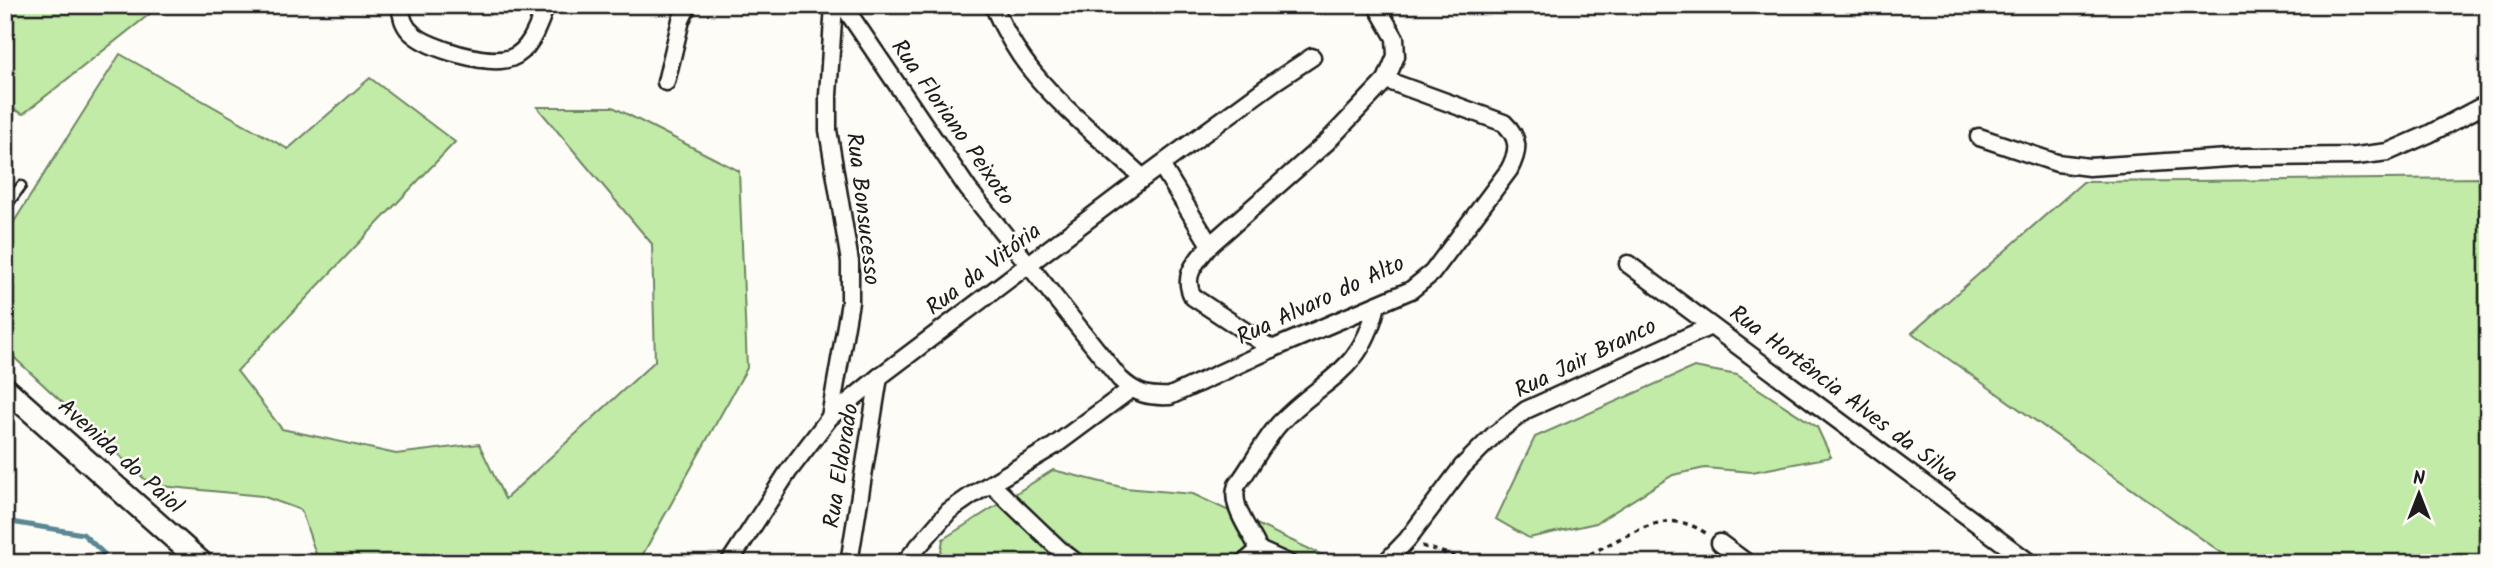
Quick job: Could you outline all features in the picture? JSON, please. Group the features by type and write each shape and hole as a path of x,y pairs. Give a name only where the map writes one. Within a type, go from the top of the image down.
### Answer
{"street":[{"path":"400,5 403,23 413,35 459,54 496,60 511,58 523,51 547,5"},
{"path":"666,82 681,20 688,5"},
{"name":"Rua Bonsucesso","path":"830,417 850,302 850,262 828,130 834,5"},
{"name":"Rua Floriano Peixoto","path":"843,5 968,189 1028,265"},
{"path":"993,5 1006,33 1031,70 1059,100 1143,178"},
{"path":"1272,349 1193,297 1189,289 1191,268 1210,245 1327,142 1386,80 1396,56 1395,38 1376,5"},
{"name":"Rua da Vitória","path":"729,563 788,472 830,417 1143,178 1312,57"},
{"name":"Rua Alvaro do Alto","path":"1131,389 1152,397 1170,396 1411,290 1432,272 1509,170 1515,159 1518,142 1513,131 1504,122 1386,80"},
{"path":"1979,137 2057,163 2089,167 2244,157 2356,156 2388,152 2488,103"},
{"path":"1161,165 1210,245"},
{"name":"Rua Hortência Alves da Silva","path":"1628,264 2030,563"},
{"path":"904,563 949,511 1055,446 1131,389 1028,265"},
{"path":"1288,563 1259,550 1234,499 1237,485 1277,426 1333,380 1357,355 1372,327 1377,305"},
{"name":"Rua Jair Branco","path":"1385,563 1407,540 1462,467 1494,435 1527,410 1711,326"},
{"name":"Rua Eldorado","path":"849,563 879,377"},
{"name":"Avenida do Paiol","path":"5,388 202,563"},
{"path":"991,484 1077,563"},
{"path":"1720,543 1747,563"},
{"path":"1244,563 1259,550"}],"lane":[{"path":"5,208 21,186"}],"path":[{"path":"1572,563 1654,522 1671,521 1693,525 1720,543"},
{"path":"1407,540 1477,563"}],"green space":[{"path":"5,5 161,5 23,114 5,105"},
{"path":"120,54 288,149 370,78 455,142 237,371 282,429 396,454 479,444 505,499 655,361 652,244 537,107 613,107 739,171 747,368 638,563 319,563 301,510 262,496 151,485 5,349 5,236"},
{"path":"2488,178 2488,563 2236,563 1912,333 2083,182"},
{"path":"1694,367 1737,375 1817,427 1831,457 1752,472 1705,468 1673,475 1596,523 1529,538 1496,519 1535,437"},
{"path":"1053,470 1125,488 1193,494 1339,563 939,563 943,539"}],"waterway":[{"path":"5,521 83,534 114,563"}]}
